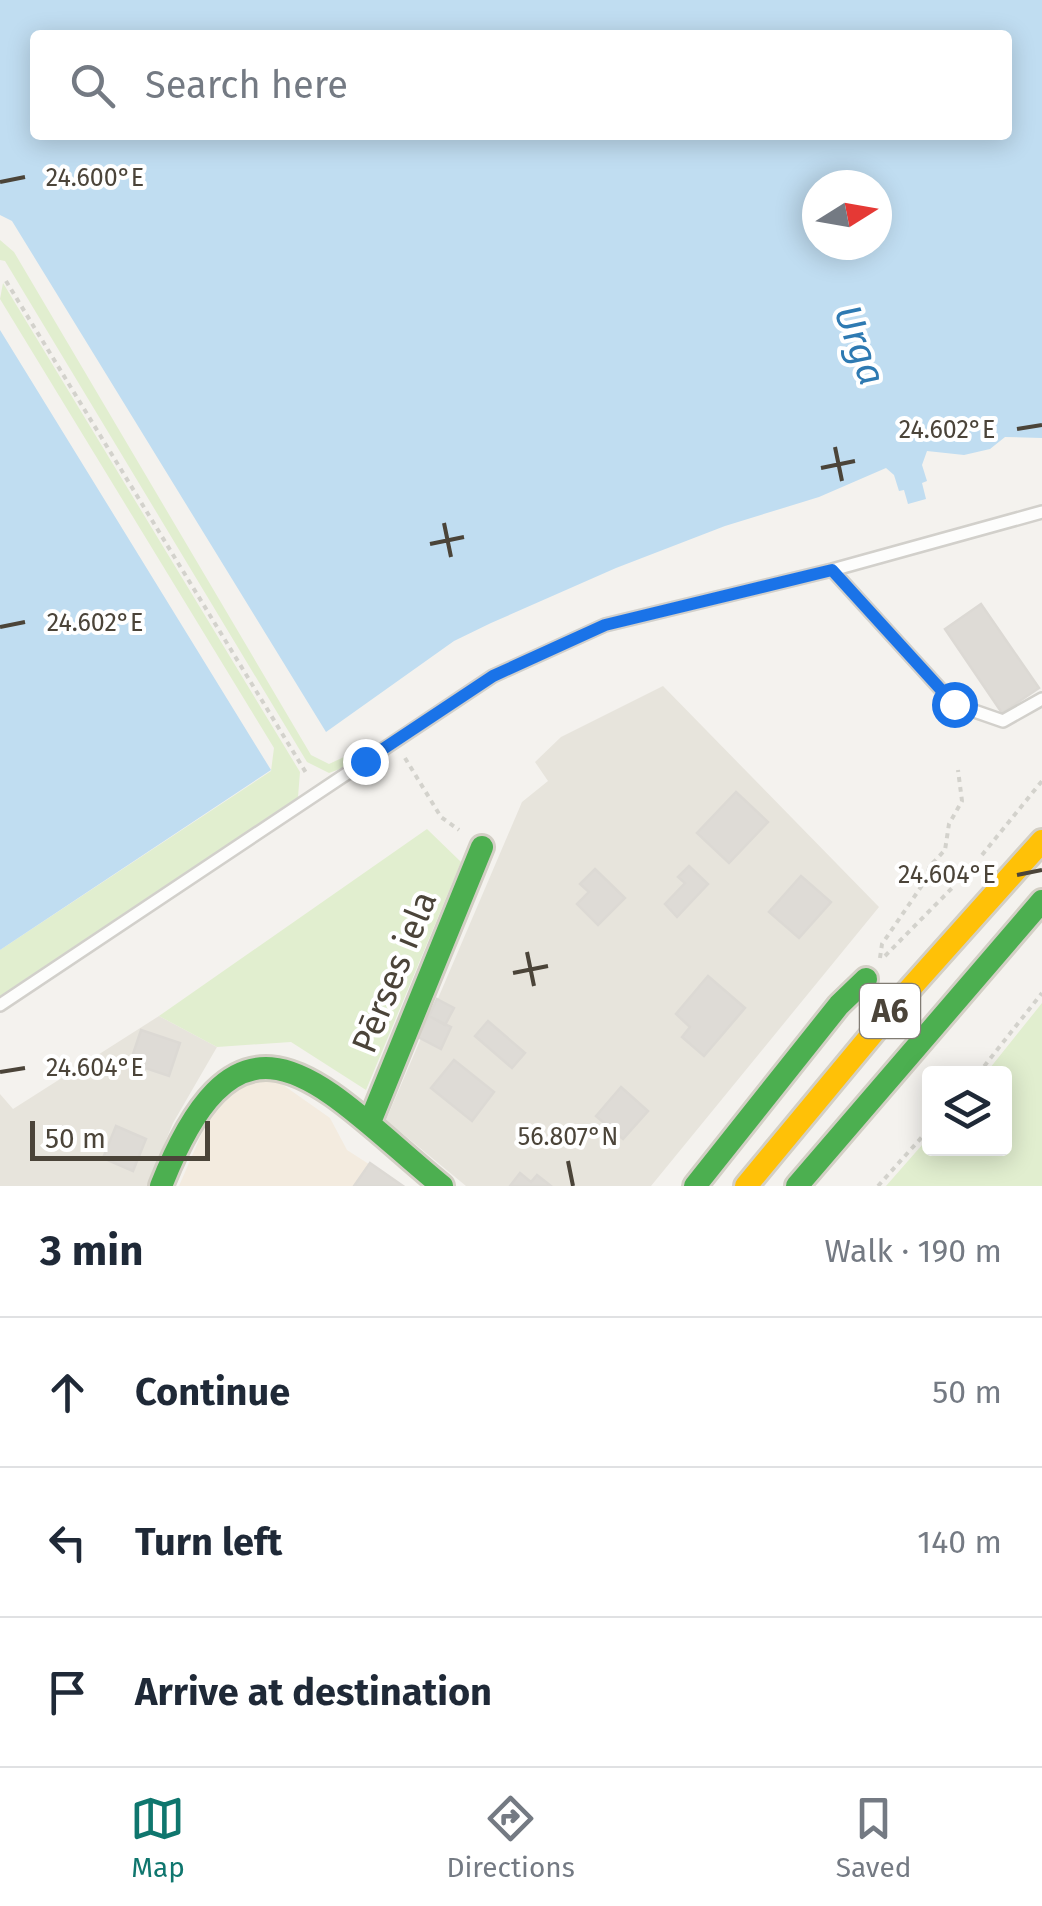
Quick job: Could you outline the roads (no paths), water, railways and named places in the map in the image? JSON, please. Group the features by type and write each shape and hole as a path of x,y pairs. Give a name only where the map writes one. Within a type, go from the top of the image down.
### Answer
{"main road":[{"name":"A6","path":"746,1186 894,1006 1042,841"},
{"name":"Pērses iela","path":"370,1122 482,847"},
{"name":"A6","path":"797,1186 1042,901"},
{"path":"694,1186 840,1005 873,971"},
{"path":"161,1186 204,1095 232,1073 263,1066 296,1071 318,1084 370,1122 442,1186"}],"lane":[{"path":"0,1005 493,676 605,625 832,570 1042,512"},
{"path":"832,570 954,704 1002,720 1042,699"}],"water":[{"name":"Urga","path":"0,0 1042,0 1042,438 1005,437 990,449 964,455 927,451 922,465 927,481 922,483 926,499 908,504 904,490 899,491 894,475 886,468 819,497 725,526 616,568 454,641 326,732 12,221 0,215"},
{"path":"0,330 271,770 0,950"}]}
